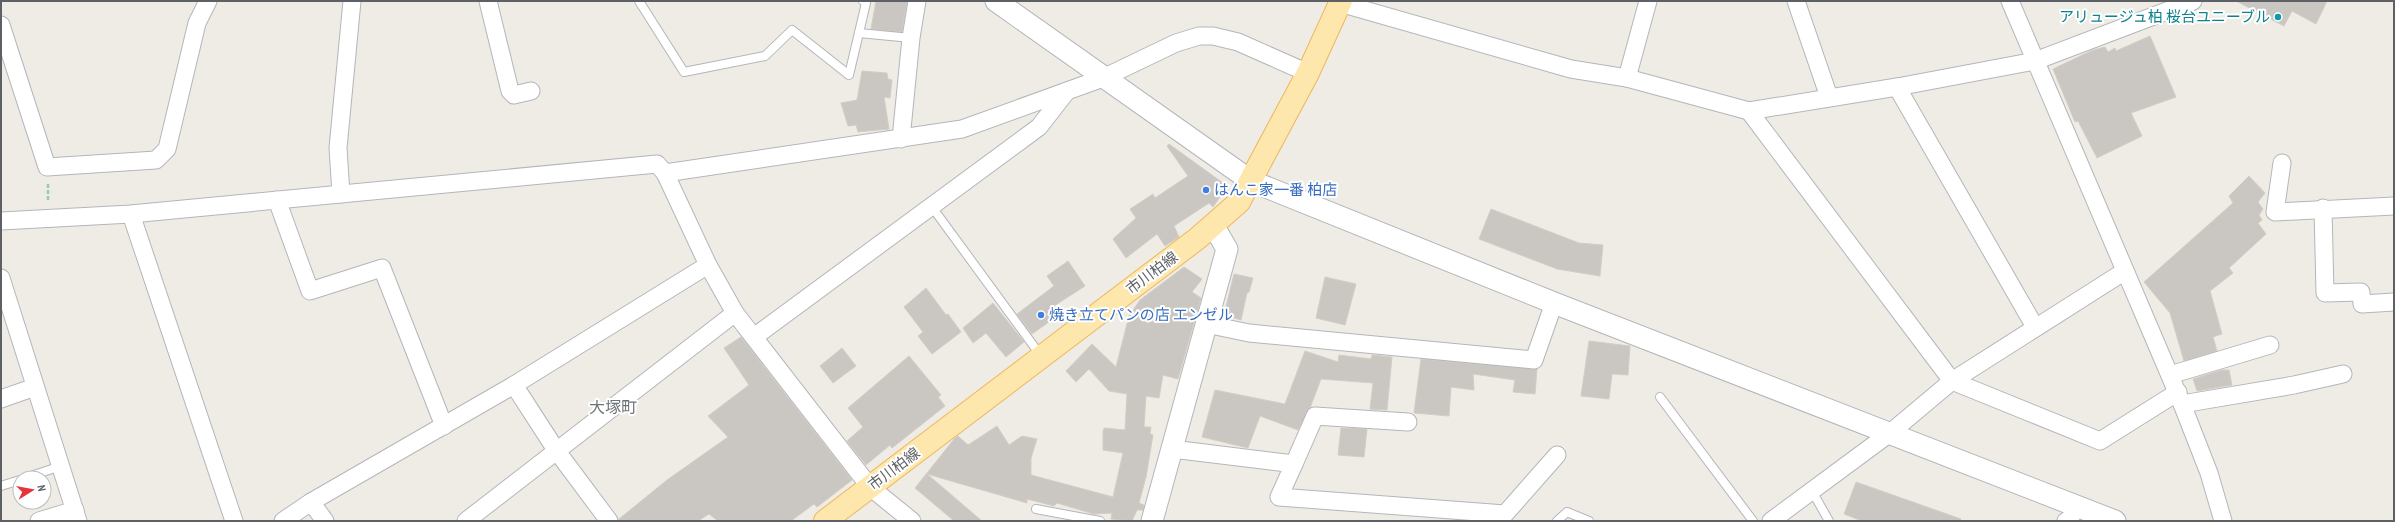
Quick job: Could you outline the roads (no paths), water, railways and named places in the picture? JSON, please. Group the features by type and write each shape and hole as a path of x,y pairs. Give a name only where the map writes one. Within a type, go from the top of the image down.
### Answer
{"main road":[{"name":"市川柏線","path":"825,521 1214,226 1239,202 1308,73 1340,2"}],"street":[{"path":"1,25 47,167 156,160 167,149 197,23 208,1"},
{"path":"341,194 338,148 352,1"},
{"path":"488,1 510,91 514,94 531,91"},
{"path":"901,139 910,38 917,1"},
{"path":"996,1 1103,78 1251,181 1554,303 1890,433 2071,514 2115,521"},
{"path":"1627,78 1648,1"},
{"path":"1796,1 1829,97"},
{"path":"2010,1 2180,398 2209,473 2224,521"},
{"path":"1340,2 1571,70 1627,78 1749,111 1897,87 2035,61 2194,1"},
{"path":"665,173 962,129 1103,78 1176,43 1199,36 1213,36 1238,42 1308,73"},
{"path":"1897,87 2035,327"},
{"path":"754,337 1039,127 1067,92"},
{"path":"1749,111 1952,381 2100,441 2180,398 2294,385 2343,374"},
{"path":"2282,163 2275,212 2323,208 2394,206"},
{"path":"1,221 131,214 657,164 665,173 708,265 735,313 870,487 912,521"},
{"path":"276,200 310,291 382,268 444,426"},
{"path":"2323,208 2325,293 2361,292 2362,304 2394,302"},
{"path":"131,214 234,521"},
{"path":"1152,521 1227,249 1214,226"},
{"path":"283,521 311,502 514,385 708,265"},
{"path":"1771,521 1890,433 1952,381 2125,271"},
{"path":"1,278 76,516 39,521"},
{"path":"1206,324 1250,333 1534,360 1554,303"},
{"path":"466,521 735,313"},
{"path":"2170,375 2270,345"},
{"path":"514,385 556,450 609,521"},
{"path":"1,399 35,387"},
{"path":"1408,422 1315,416 1279,497 1505,514 1557,455"},
{"path":"1172,450 1294,464"},
{"path":"311,502 325,521"}],"lane":[{"path":"639,1 684,72 765,56 792,30 849,75 866,3 863,1"},
{"path":"859,33 910,38"},
{"path":"932,207 1042,356"},
{"path":"1660,397 1753,521"},
{"path":"49,470 61,466"},
{"path":"1,486 12,483"},
{"path":"1812,491 1829,521"},
{"path":"1036,509 1100,521"},
{"path":"1557,521 1567,512 1589,521"}],"place":[{"name":"アリュージュ柏 桜台ユニーブル","path":"2278,17"},
{"name":"はんこ家一番 柏店","path":"1206,190"},
{"name":"焼き立てパンの店 エンゼル","path":"1041,315"}],"district":[{"name":"大塚町","path":"613,407"}]}
